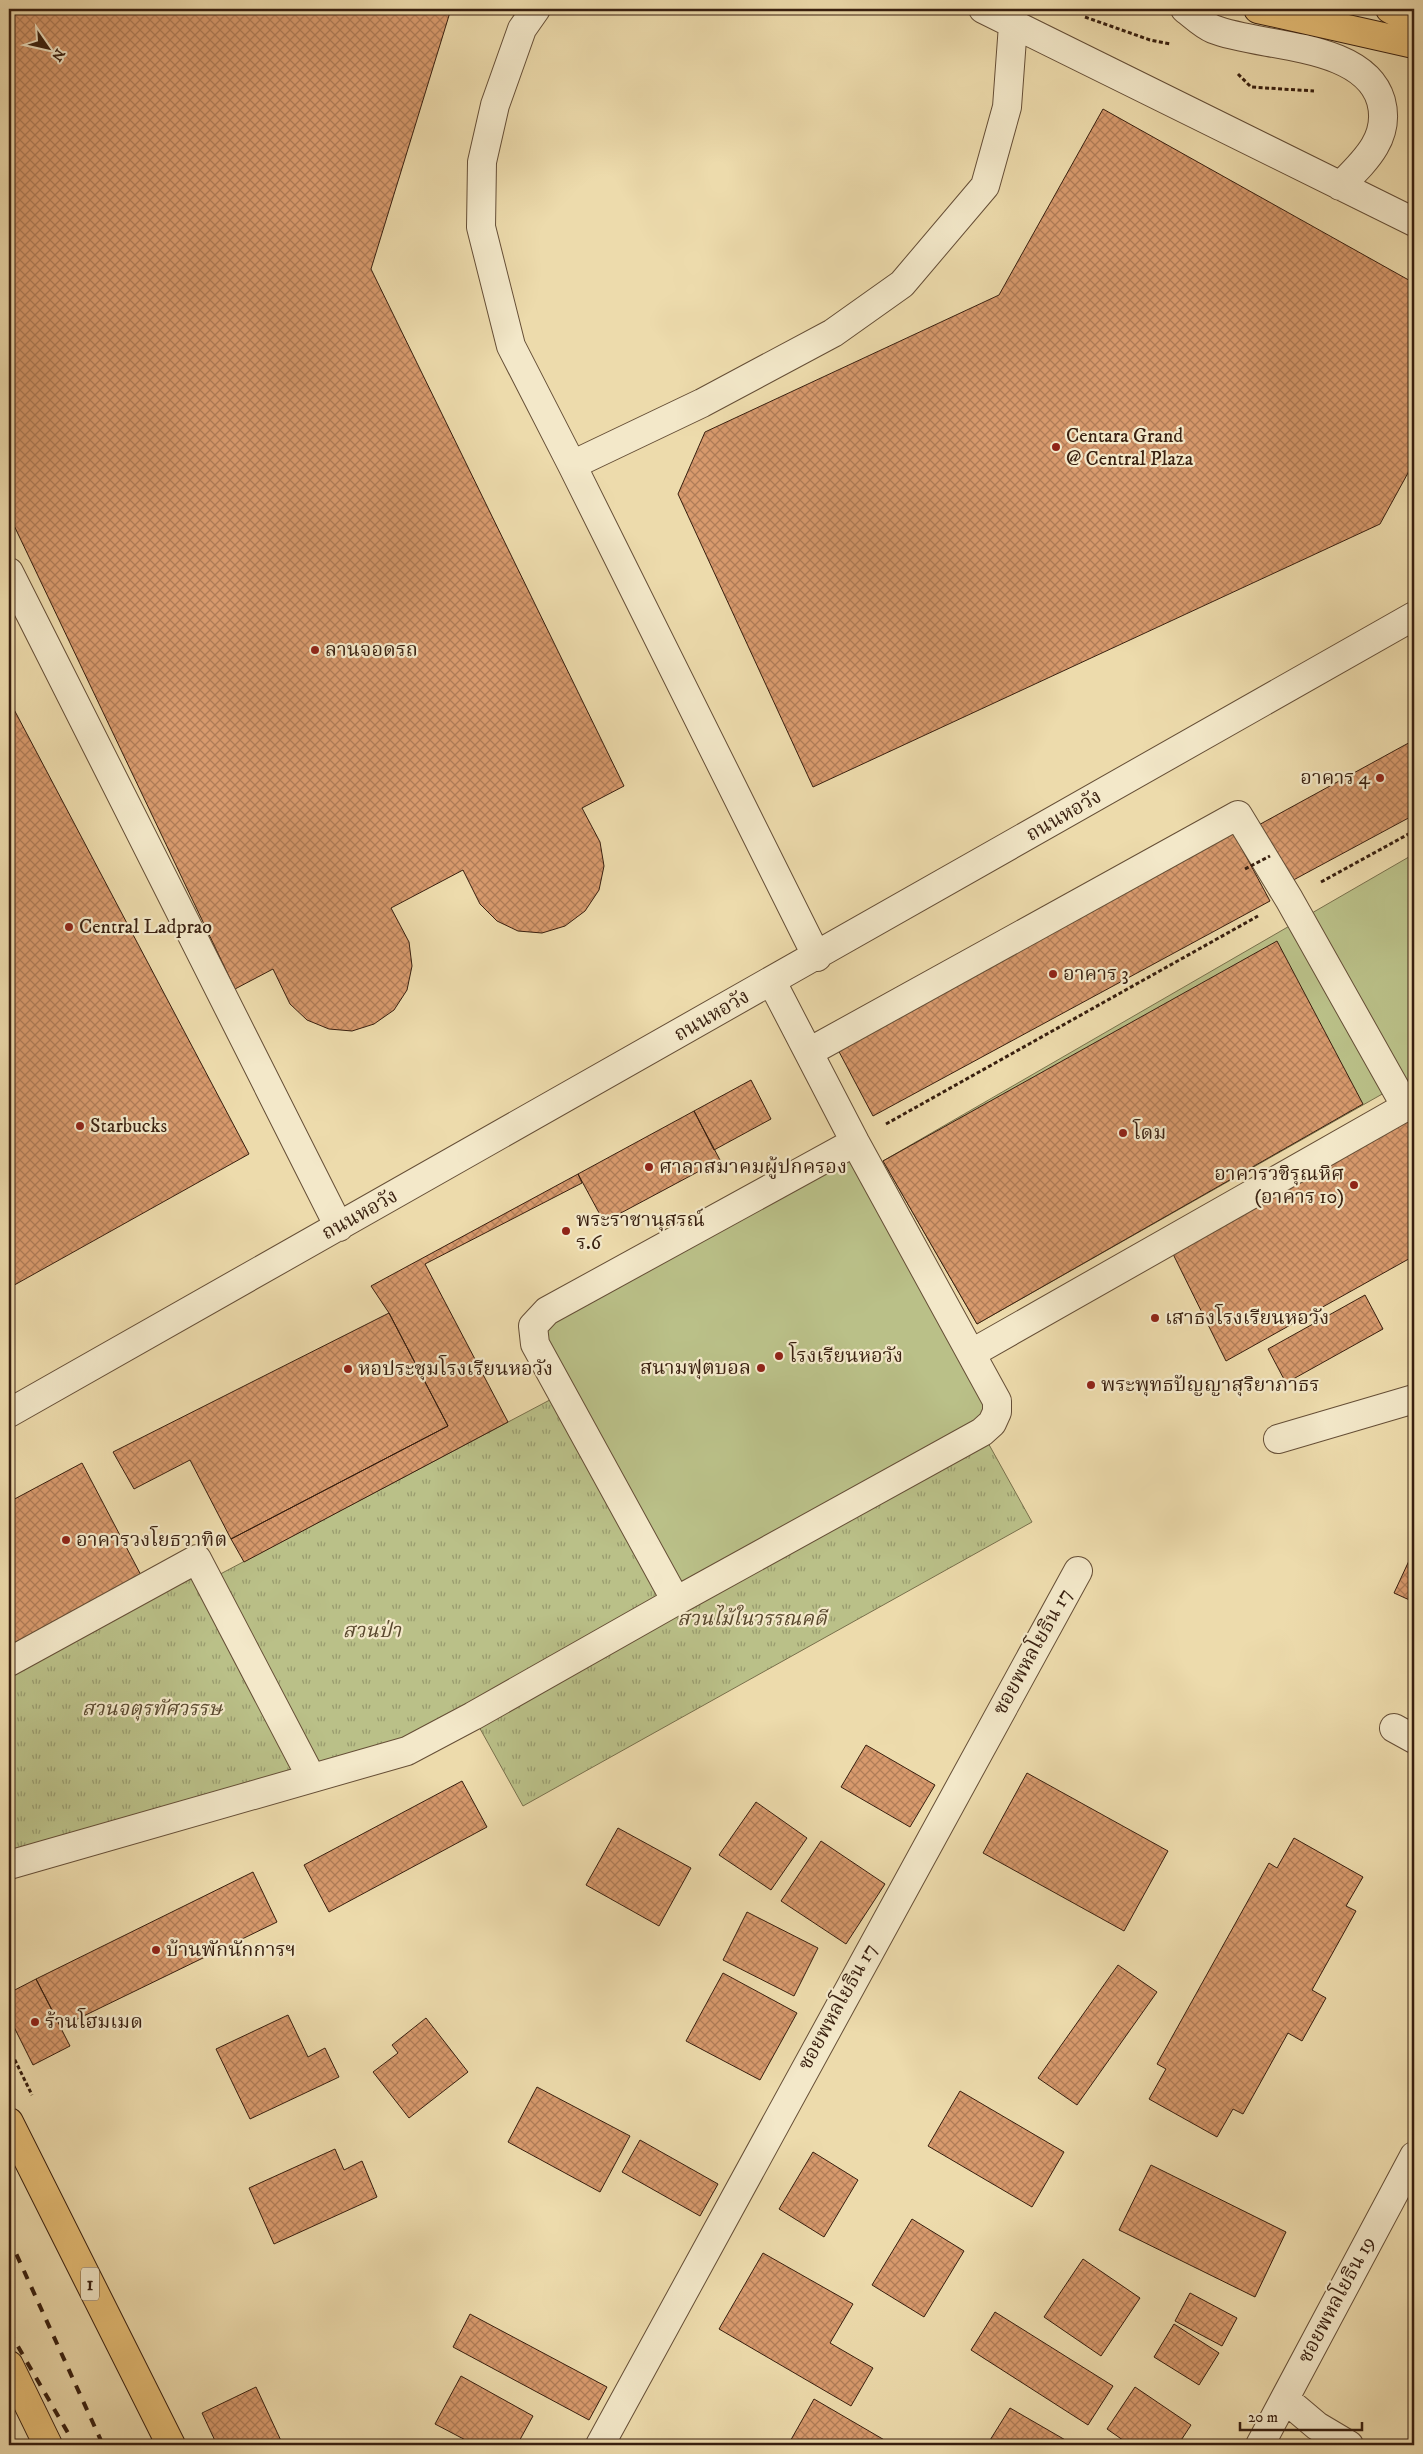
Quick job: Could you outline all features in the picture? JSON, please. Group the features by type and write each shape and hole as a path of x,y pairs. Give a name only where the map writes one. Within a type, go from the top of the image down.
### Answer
{"main road":[{"path":"1258,9 1414,44"},
{"path":"1390,9 1414,22"},
{"name":"1","path":"9,2122 171,2445"},
{"path":"9,2365 48,2445"}],"street":[{"path":"536,9 522,29 495,105 482,162 481,227 511,346 817,957"},
{"path":"983,9 1414,222"},
{"path":"1185,9 1212,29 1332,57 1354,68 1372,81 1383,108 1383,131 1369,156 1340,186"},
{"path":"572,465 702,403 832,333 902,284 985,186 1007,108 1013,25"},
{"path":"9,572 339,1227"},
{"name":"ถนนหอวัง","path":"9,1413 817,957 1414,616"},
{"path":"809,1052 1238,815 1410,1104 972,1353"},
{"path":"9,1865 310,1777 407,1751 982,1432 992,1423 997,1412 997,1401 854,1142 772,982"},
{"path":"676,1601 535,1344 533,1326 547,1311 854,1142"},
{"path":"1278,1439 1414,1399"},
{"path":"9,1662 197,1559 310,1777"},
{"name":"ซอยพหลโยธิน 17","path":"600,2445 1078,1570"},
{"name":"ซอยพหลโยธิน 19","path":"1260,2445 1414,2156"},
{"path":"1284,2399 1316,2426 1349,2445"}],"path":[{"path":"854,1142 1414,830"},
{"path":"1245,869 1270,856"}],"green space":[{"name":"โดม","path":"1414,854 1414,1076 977,1324 883,1161"},
{"name":"สนามฟุตบอล","path":"855,1142 997,1412 676,1601 537,1320"},
{"name":"สวนป่า","path":"563,1393 675,1601 407,1751 9,1865 9,1662 197,1559 209,1580"},
{"name":"สวนไม้ในวรรณคดี","path":"982,1432 1032,1522 523,1806 473,1716"}],"building":[{"name":"ลานจอดรถ","path":"9,9 451,9 371,269 624,786 582,808 600,842 604,866 599,890 585,911 565,926 542,933 518,931 497,921 480,904 463,870 391,908 409,942 412,966 407,990 394,1010 374,1024 352,1031 329,1029 307,1020 290,1004 273,969 235,989 9,515"},
{"name":"Centara Grand @ Central Plaza","path":"1103,109 1414,283 1414,462 1380,524 813,787 678,494 705,432 999,295"},
{"name":"Central Ladprao","path":"9,700 249,1154 9,1288"},
{"name":"อาคาร 4","path":"1414,740 1414,815 1286,884 1255,827"},
{"name":"อาคาร 3","path":"1233,832 1270,901 873,1116 836,1046"},
{"name":"โดม","path":"1277,941 1363,1104 977,1324 883,1161"},
{"path":"751,1080 771,1119 714,1150 694,1111"},
{"name":"ศาลาสมาคมผู้ปกครอง","path":"694,1111 720,1160 604,1222 578,1174"},
{"name":"อาคารวชิรุณหิศ (อาคาร 10)","path":"1414,1117 1414,1256 1226,1361 1172,1252"},
{"path":"578,1174 582,1183 425,1264 508,1422 244,1562 231,1539 448,1426 389,1313 371,1286"},
{"path":"1365,1295 1383,1329 1286,1383 1268,1349"},
{"name":"หอประชุมโรงเรียนหอวัง","path":"389,1313 448,1426 231,1539 190,1460 134,1489 113,1452"},
{"name":"อาคารวงโยธวาทิต","path":"82,1463 143,1579 9,1653 9,1502"},
{"path":"1414,1550 1414,1602 1394,1593"},
{"path":"866,1745 935,1785 910,1827 841,1787"},
{"path":"1027,1773 1168,1851 1124,1931 983,1853"},
{"path":"462,1781 487,1827 329,1912 304,1865"},
{"path":"756,1802 807,1838 771,1890 719,1855"},
{"path":"618,1828 691,1868 659,1926 586,1885"},
{"path":"1294,1838 1363,1877 1346,1906 1356,1911 1312,1990 1326,1998 1302,2041 1288,2033 1243,2114 1233,2109 1217,2137 1149,2099 1166,2069 1157,2064 1269,1863 1277,1868"},
{"path":"821,1841 885,1884 846,1944 781,1901"},
{"name":"บ้านพักนักการฯ","path":"253,1872 277,1922 61,2027 36,1979"},
{"path":"747,1912 818,1948 794,1996 723,1960"},
{"path":"1118,1965 1157,1992 1077,2105 1038,2078"},
{"path":"723,1973 797,2013 760,2080 686,2041"},
{"name":"ร้านโฮมเมด","path":"36,1979 70,2046 33,2065 9,2017 9,1993"},
{"path":"288,2015 308,2057 325,2048 339,2077 250,2119 216,2049"},
{"path":"426,2018 468,2072 409,2118 373,2072 398,2053 392,2045"},
{"path":"537,2087 630,2136 600,2192 508,2142"},
{"path":"960,2091 1064,2152 1032,2207 928,2146"},
{"path":"640,2140 718,2184 700,2216 622,2172"},
{"path":"335,2149 344,2170 362,2161 377,2197 274,2244 249,2188"},
{"path":"813,2152 858,2180 824,2237 779,2209"},
{"path":"1151,2165 1286,2232 1255,2297 1119,2230"},
{"path":"912,2219 964,2251 924,2317 872,2285"},
{"path":"763,2253 853,2304 830,2343 873,2368 851,2406 719,2329"},
{"path":"1083,2259 1140,2298 1101,2356 1044,2317"},
{"path":"1190,2293 1237,2318 1222,2346 1175,2321"},
{"path":"995,2312 1113,2386 1088,2425 971,2350"},
{"path":"470,2314 607,2387 589,2420 453,2347"},
{"path":"1174,2324 1219,2353 1199,2385 1154,2357"},
{"path":"461,2376 533,2416 517,2445 475,2445 435,2424"},
{"path":"256,2387 283,2445 217,2445 202,2413"},
{"path":"1135,2387 1191,2425 1178,2445 1130,2445 1107,2429"},
{"path":"814,2399 893,2445 788,2445"},
{"path":"1010,2408 1074,2445 987,2445"}],"railway":[{"path":"9,2238 103,2445"},
{"path":"9,2331 75,2445"}],"place":[{"name":"Centara Grand @ Central Plaza","path":"1056,447"},
{"name":"ลานจอดรถ","path":"315,650"},
{"name":"อาคาร 4","path":"1380,778"},
{"name":"Central Ladprao","path":"69,927"},
{"name":"อาคาร 3","path":"1053,974"},
{"name":"Starbucks","path":"80,1126"},
{"name":"โดม","path":"1123,1133"},
{"name":"ศาลาสมาคมผู้ปกครอง","path":"649,1167"},
{"name":"อาคารวชิรุณหิศ (อาคาร 10)","path":"1354,1185"},
{"name":"พระราชานุสรณ์ ร.6","path":"566,1231"},
{"name":"เสาธงโรงเรียนหอวัง","path":"1155,1318"},
{"name":"โรงเรียนหอวัง","path":"779,1356"},
{"name":"สนามฟุตบอล","path":"761,1368"},
{"name":"หอประชุมโรงเรียนหอวัง","path":"348,1369"},
{"name":"พระพุทธปัญญาสุริยาภาธร","path":"1091,1385"},
{"name":"อาคารวงโยธวาทิต","path":"66,1540"},
{"name":"บ้านพักนักการฯ","path":"156,1950"},
{"name":"ร้านโฮมเมด","path":"35,2022"}],"park label":[{"name":"สวนจตุรทัศวรรษ","path":"152,1709"}]}
